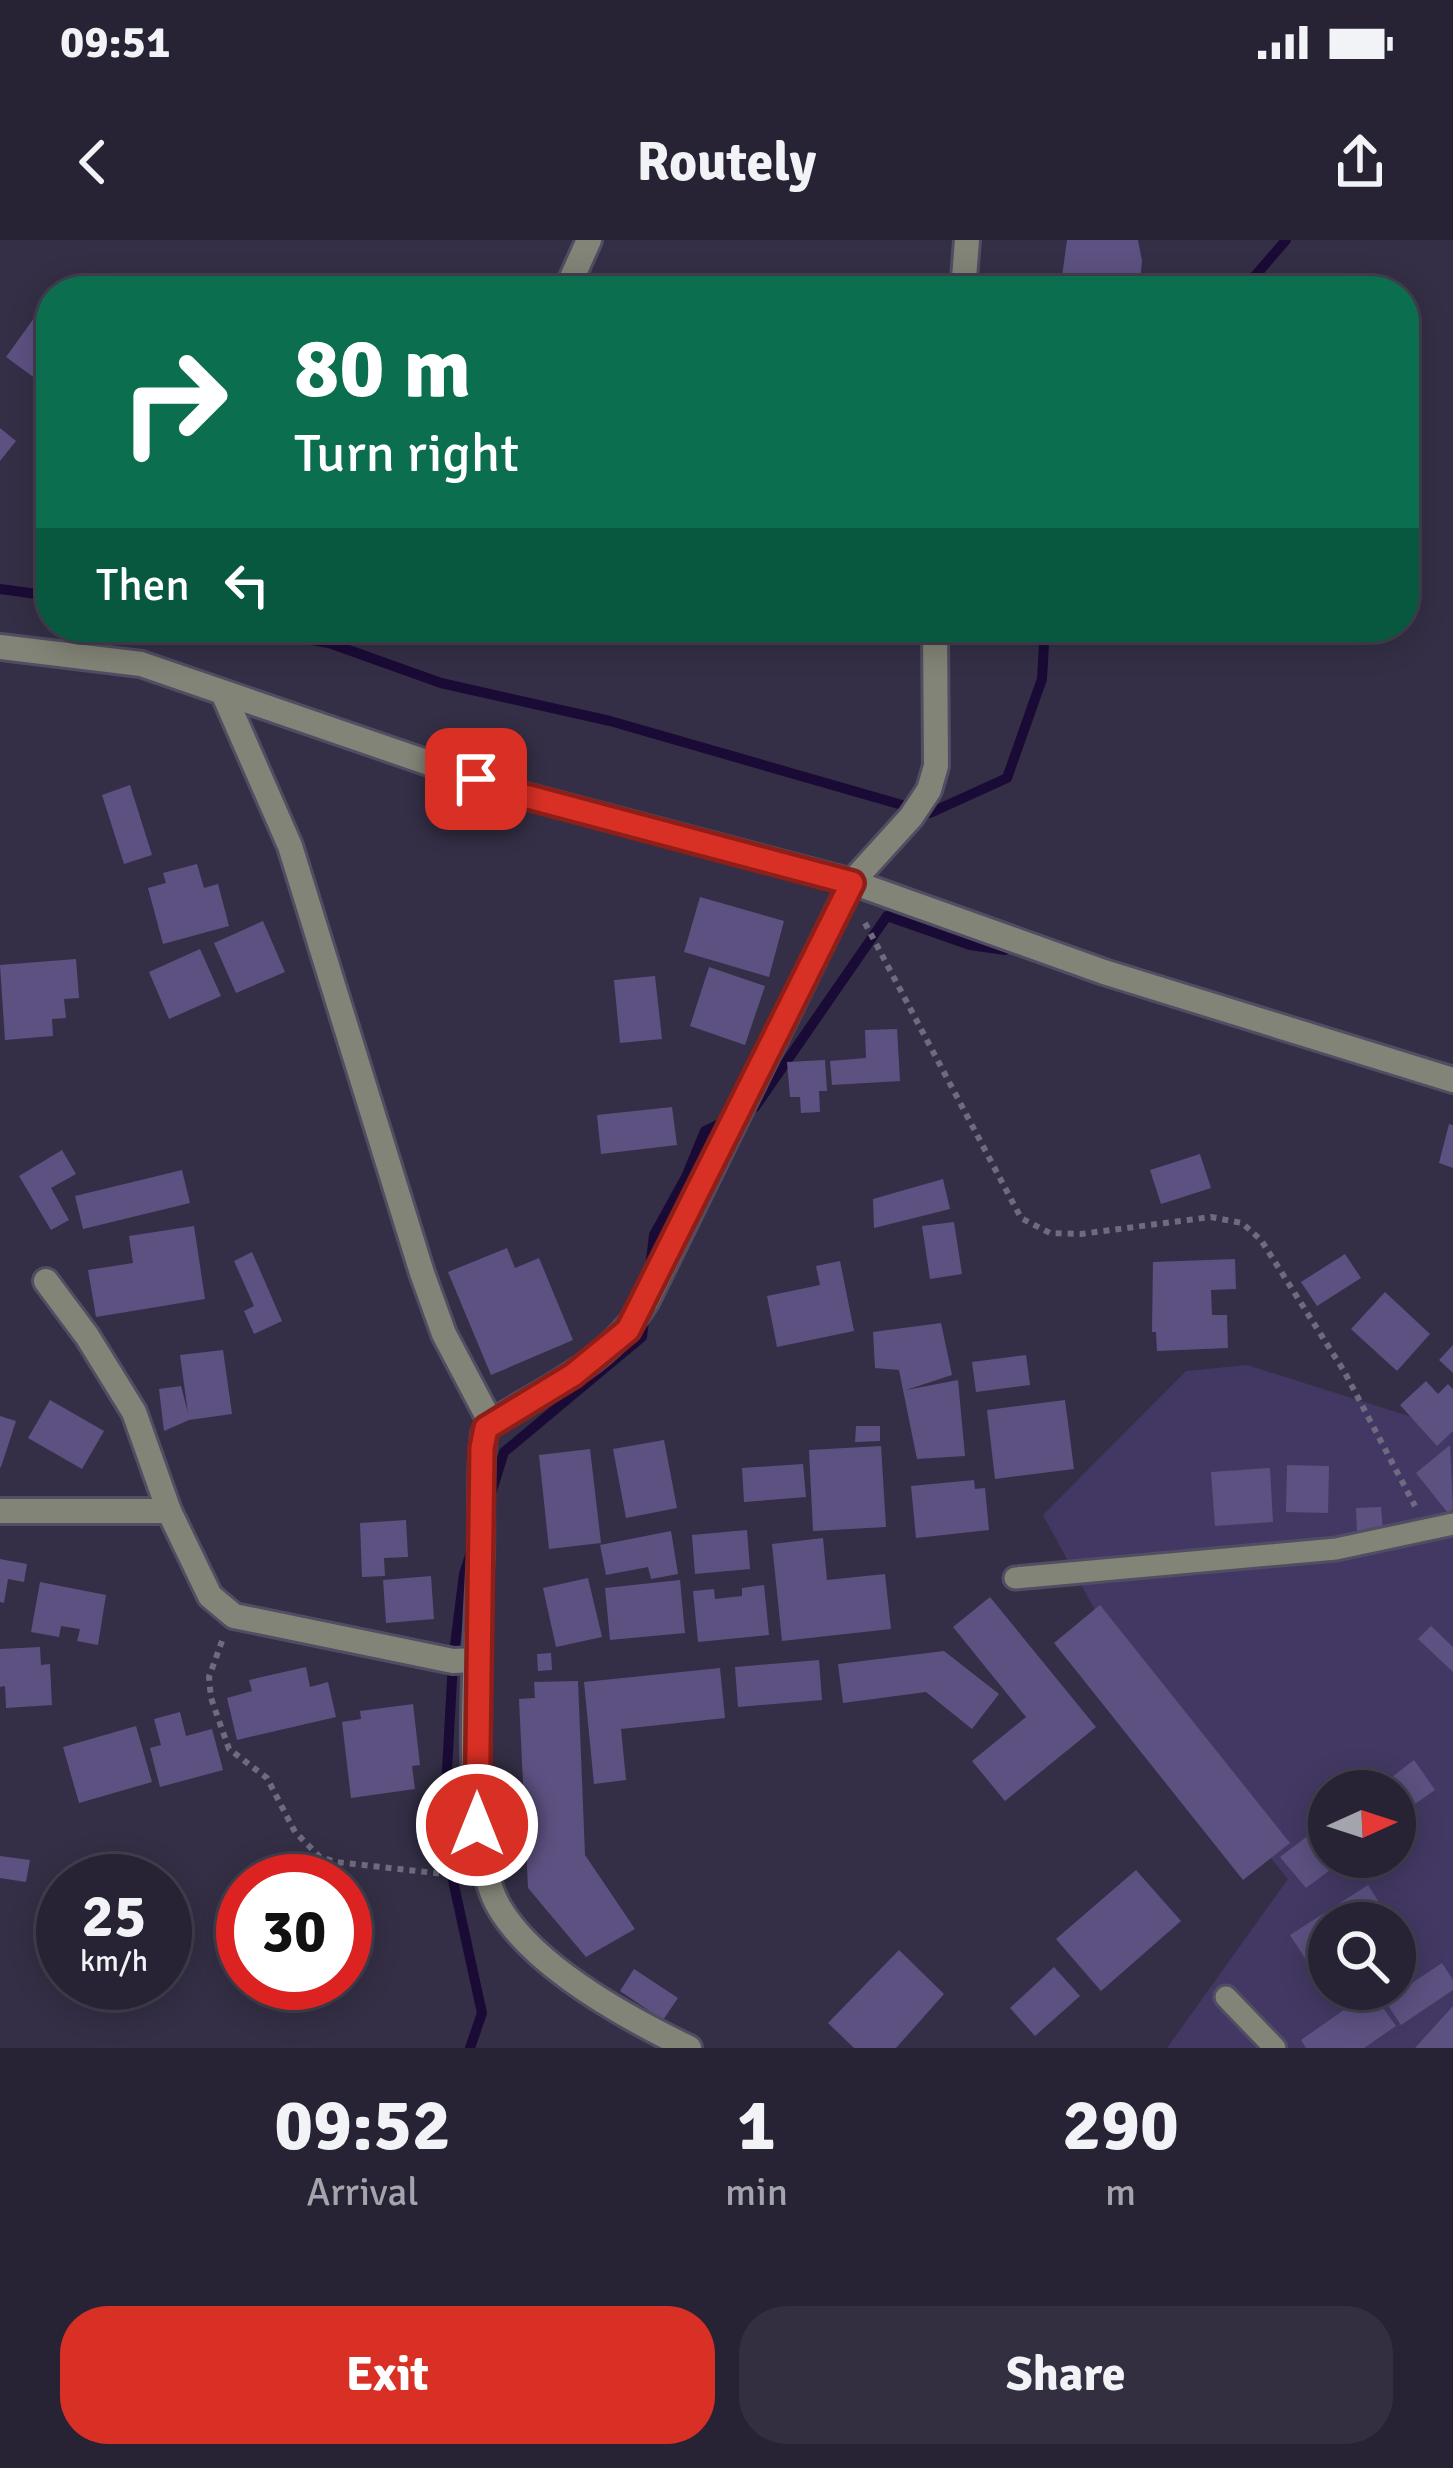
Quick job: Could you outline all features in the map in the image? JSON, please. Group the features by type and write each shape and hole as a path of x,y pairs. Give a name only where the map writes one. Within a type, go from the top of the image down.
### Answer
{"street":[{"path":"573,276 589,240"},
{"path":"964,276 967,240"},
{"path":"688,2048 627,2015 545,1959 502,1912 485,1875 477,1825 482,1448 490,1423 573,1375 628,1330 851,888 929,790 935,766 935,642"},
{"path":"0,647 141,664 521,795 851,888 1453,1080"},
{"path":"224,694 290,846 429,1293 444,1334 490,1423"},
{"path":"46,1281 134,1412 169,1511 210,1596 234,1616 453,1660 477,1660"},
{"path":"0,1511 169,1511"}],"lane":[{"path":"1015,1578 1336,1549 1453,1524"},
{"path":"1226,1997 1275,2048"}],"path":[{"path":"851,888 1022,1218 1050,1233 1081,1234 1211,1217 1242,1223 1261,1240 1344,1371 1427,1530"},
{"path":"234,1616 211,1665 211,1699 229,1748 268,1778 296,1832 320,1857 452,1876 485,1875"}],"shaded area":[{"path":"1247,1365 1453,1430 1453,2048 1167,2048 1288,1879 1149,1709 1043,1515 1186,1371"}],"building":[{"path":"1067,240 1138,240 1140,276 1062,276"},
{"path":"36,315 36,379 6,357"},
{"path":"0,428 16,441 0,461"},
{"path":"130,785 152,855 124,864 102,795"},
{"path":"197,864 204,888 218,884 229,926 163,944 148,888 166,883 163,873"},
{"path":"700,897 784,921 769,977 684,952"},
{"path":"263,921 285,972 236,993 214,943"},
{"path":"200,949 221,996 169,1019 149,972"},
{"path":"76,959 79,998 64,999 66,1018 52,1019 53,1036 5,1040 0,965"},
{"path":"709,967 765,986 745,1045 690,1026"},
{"path":"655,976 662,1039 620,1043 614,980"},
{"path":"897,1029 900,1081 832,1085 830,1061 866,1058 865,1030"},
{"path":"825,1060 827,1091 819,1091 820,1112 801,1113 800,1097 790,1097 787,1062"},
{"path":"672,1107 677,1145 601,1154 597,1115"},
{"path":"1449,1124 1453,1125 1453,1168 1439,1163"},
{"path":"62,1150 76,1174 51,1188 69,1220 51,1230 19,1176"},
{"path":"1200,1154 1211,1188 1161,1204 1150,1170"},
{"path":"182,1170 190,1203 83,1229 75,1196"},
{"path":"943,1179 950,1209 874,1228 873,1199"},
{"path":"954,1222 962,1274 930,1279 922,1226"},
{"path":"194,1226 205,1299 96,1317 88,1270 133,1263 129,1236"},
{"path":"507,1248 515,1268 539,1258 573,1340 491,1375 448,1272"},
{"path":"252,1252 282,1321 254,1334 244,1311 254,1306 234,1261"},
{"path":"1345,1254 1361,1278 1317,1306 1301,1282"},
{"path":"1235,1259 1236,1289 1211,1290 1212,1315 1227,1315 1228,1348 1157,1351 1156,1332 1152,1332 1153,1262"},
{"path":"840,1261 854,1331 777,1347 767,1296 820,1285 816,1266"},
{"path":"1385,1292 1430,1334 1397,1371 1351,1329"},
{"path":"941,1323 952,1375 906,1390 958,1380 965,1456 917,1459 899,1370 875,1368 873,1332"},
{"path":"1453,1345 1453,1373 1439,1360"},
{"path":"223,1350 232,1414 189,1420 164,1431 159,1389 181,1386 188,1413 180,1355"},
{"path":"1026,1355 1030,1385 976,1392 972,1362"},
{"path":"1426,1381 1438,1394 1448,1384 1453,1389 1453,1431 1437,1446 1400,1405"},
{"path":"50,1400 104,1431 82,1469 28,1438"},
{"path":"1065,1400 1074,1469 995,1479 987,1410"},
{"path":"0,1416 16,1421 1,1467 0,1467"},
{"path":"856,1426 880,1426 880,1441 855,1442"},
{"path":"664,1440 677,1508 626,1518 613,1449"},
{"path":"1450,1445 1453,1509 1448,1513 1416,1473"},
{"path":"881,1446 886,1527 813,1531 809,1450"},
{"path":"590,1449 601,1543 549,1549 539,1455"},
{"path":"803,1464 806,1497 744,1502 742,1468"},
{"path":"1287,1465 1329,1466 1328,1513 1286,1512"},
{"path":"1270,1468 1273,1522 1215,1526 1211,1472"},
{"path":"974,1480 975,1489 985,1488 989,1530 916,1538 911,1486"},
{"path":"1381,1507 1383,1532 1357,1532 1356,1508"},
{"path":"406,1520 408,1557 384,1558 385,1576 362,1577 360,1523"},
{"path":"747,1530 750,1569 695,1574 692,1535"},
{"path":"671,1531 678,1574 651,1579 648,1567 606,1575 600,1545"},
{"path":"823,1538 827,1580 885,1574 891,1629 782,1641 772,1544"},
{"path":"0,1559 27,1564 24,1582 8,1579 4,1603 0,1602"},
{"path":"431,1576 434,1619 386,1623 383,1580"},
{"path":"588,1578 602,1637 556,1647 543,1588"},
{"path":"680,1580 685,1633 610,1640 605,1588"},
{"path":"40,1582 106,1595 98,1645 77,1641 80,1629 61,1626 59,1637 31,1632"},
{"path":"764,1585 769,1635 698,1642 693,1591 714,1589 715,1599 742,1596 742,1588"},
{"path":"990,1597 1096,1727 1005,1801 972,1761 1026,1717 953,1627"},
{"path":"1100,1605 1290,1843 1243,1880 1054,1643"},
{"path":"1431,1626 1453,1647 1453,1672 1418,1639"},
{"path":"40,1647 41,1665 50,1664 52,1705 6,1708 5,1686 0,1687 0,1649"},
{"path":"944,1651 999,1694 972,1729 926,1692 843,1703 838,1664"},
{"path":"551,1653 552,1670 538,1671 537,1654"},
{"path":"819,1660 822,1700 738,1707 735,1667"},
{"path":"306,1667 310,1687 328,1682 336,1717 237,1740 227,1698 252,1691 249,1680"},
{"path":"720,1668 725,1718 621,1729 626,1780 594,1784 584,1682"},
{"path":"578,1681 585,1855 635,1929 586,1957 528,1888 519,1699 535,1698 534,1682"},
{"path":"413,1704 420,1765 412,1766 415,1789 351,1798 342,1722 361,1719 360,1711"},
{"path":"180,1712 186,1736 212,1729 223,1770 160,1787 150,1748 161,1745 154,1719"},
{"path":"136,1726 152,1782 79,1803 63,1747"},
{"path":"1414,1760 1435,1790 1416,1803 1416,1770 1401,1770"},
{"path":"1308,1836 1308,1878 1319,1878 1306,1888 1280,1857"},
{"path":"0,1856 30,1860 26,1882 0,1878"},
{"path":"1136,1870 1181,1921 1101,1991 1056,1939"},
{"path":"1368,1885 1379,1902 1341,1902"},
{"path":"1308,1923 1308,1963 1290,1935"},
{"path":"899,1950 944,1994 896,2048 854,2048 828,2023"},
{"path":"1442,1963 1453,1980 1453,1990 1401,2025 1391,2010 1416,2010 1416,1980"},
{"path":"1054,1967 1080,1996 1035,2036 1010,2008"},
{"path":"634,1969 678,1998 663,2020 620,1991"},
{"path":"1453,2006 1453,2048 1415,2048"},
{"path":"1344,2010 1385,2010 1396,2026 1364,2048 1306,2048 1301,2040"}],"waterway":[{"path":"1255,276 1286,240"},
{"path":"0,589 36,594"},
{"path":"323,642 441,683 610,721 930,813 1007,778 1042,679 1044,642"},
{"path":"747,1111 755,1107 887,916 970,945 1005,950"},
{"path":"649,1277 654,1235 705,1131 730,1119"},
{"path":"490,1497 504,1452 642,1337 645,1313"},
{"path":"470,2048 482,2013 452,1876 446,1789 453,1661 464,1574 472,1549"}],"route":[{"path":"476,779 852,883 628,1330 573,1375 486,1428 477,1660 477,1825"}]}
